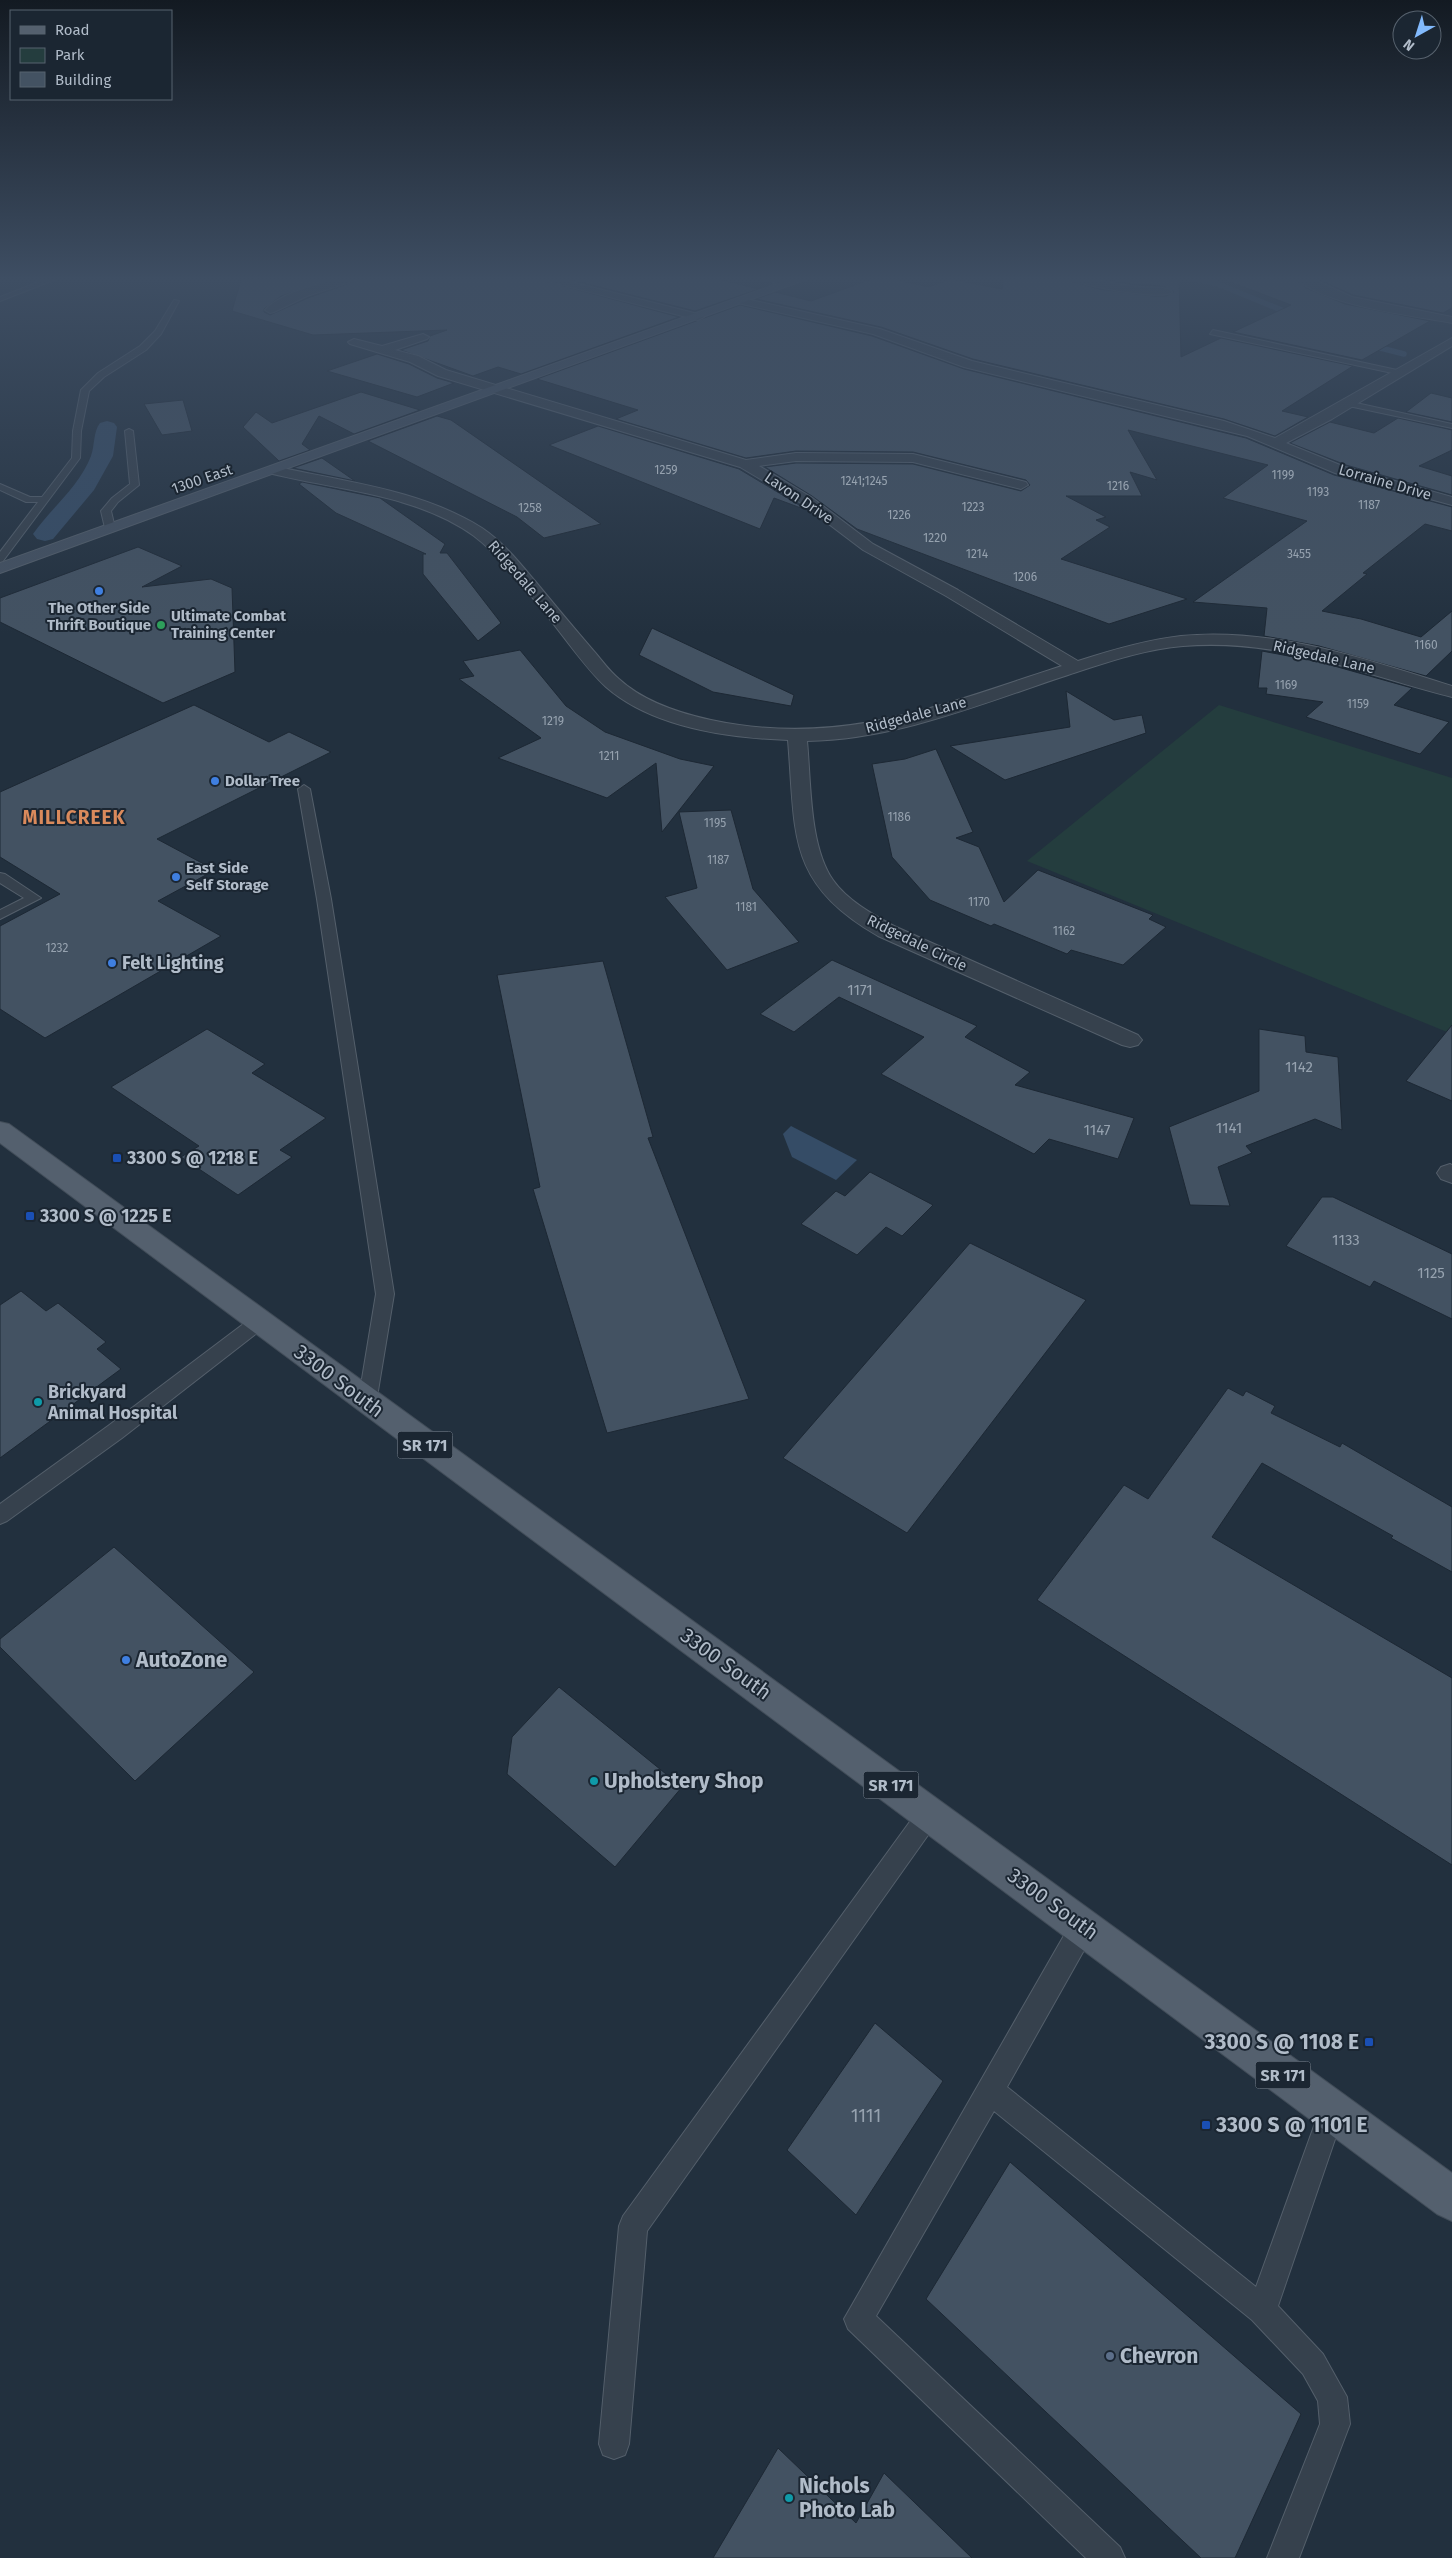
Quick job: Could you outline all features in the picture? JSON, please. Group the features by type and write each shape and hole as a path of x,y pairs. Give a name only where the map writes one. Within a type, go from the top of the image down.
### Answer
{"main road":[{"name":"1300 East","path":"0,568 481,395"},
{"name":"3300 South","path":"0,1130 260,1321 367,1403 930,1814 1452,2199"}],"street":[{"name":"Lavon Drive","path":"515,395 695,447 745,464 806,500 868,547 952,593 1076,667"},
{"name":"Lorraine Drive","path":"1099,395 1219,424 1276,443 1340,470 1452,501"},
{"path":"1276,443 1358,395"},
{"path":"745,464 796,457 913,458 940,463 1021,485"},
{"name":"Ridgedale Lane","path":"274,470 391,496 439,513 476,531 502,552 610,682 638,702 672,715 719,727 749,732 797,734 850,732 881,727 1076,667 1158,645 1182,641 1234,640 1279,644 1320,652 1452,692"},
{"name":"Ridgedale Circle","path":"797,734 810,852 822,880 834,894 850,908 886,931 1130,1040"}],"lane":[{"path":"0,559 76,458 77,431 83,395"},
{"path":"1347,402 1452,426"},
{"path":"110,528 106,511 115,500 135,485 136,481 129,432"},
{"path":"0,487 29,500 47,499"},
{"path":"304,789 324,899 385,1294 367,1403"},
{"path":"0,877 34,898 0,915"},
{"path":"0,1515 115,1432 260,1321"},
{"path":"614,2444 633,2226 930,1814"},
{"path":"1083,1927 991,2092 858,2319 1109,2558"},
{"path":"991,2092 1262,2310 1313,2364 1332,2397 1335,2424 1283,2558"},
{"path":"1262,2310 1332,2110"}],"green space":[{"path":"1219,705 1452,778 1452,1034 1027,861"}],"water":[{"path":"791,1126 857,1160 836,1180 792,1157 783,1134"}],"building":[{"path":"351,395 372,395 420,410 354,434 319,416 302,444 310,450 279,461 243,427 256,412 272,423"},
{"path":"590,395 1072,395 1246,438 1334,475 1452,507 1452,531 1425,524 1363,573 1367,574 1322,611 1361,619 1421,637 1452,611 1452,651 1426,676 1319,646 1264,636 1267,608 1193,602 1307,521 1223,498 1268,465 1128,430 1157,480 1130,472 1142,496 1066,496 1106,517 1096,520 1110,527 1061,559 1187,599 1109,624 857,529 812,496 765,467 796,463 913,464 1021,491 1030,485 1026,480 913,452 796,451 746,458 616,419 638,410"},
{"path":"1125,395 1307,395 1282,411 1308,417 1275,436 1224,419"},
{"path":"1428,395 1452,398 1452,422 1406,412"},
{"path":"183,400 192,431 162,435 144,404"},
{"path":"437,416 451,420 601,524 544,538 517,517 368,441"},
{"path":"1398,418 1452,430 1452,450 1419,466 1452,476 1452,495 1346,465 1290,443 1330,422 1374,433"},
{"path":"598,426 739,469 809,511 774,498 760,529 549,445"},
{"path":"322,458 355,481 293,468"},
{"path":"302,482 380,498 445,544 440,553 447,553 501,623 478,641 423,574 423,554 426,554 336,513 299,484"},
{"path":"138,547 182,566 142,587 211,579 232,588 235,672 163,703 0,622 0,598"},
{"path":"652,628 794,695 791,706 713,692 639,655"},
{"path":"520,650 566,706 605,732 680,759 714,766 662,832 656,763 607,798 498,758 541,738 459,679 474,676 463,661"},
{"path":"1262,651 1320,662 1412,688 1394,705 1449,722 1420,754 1306,717 1323,702 1266,694 1267,688 1258,688"},
{"path":"1066,691 1114,720 1142,715 1146,733 1005,780 950,746 1070,727"},
{"path":"194,705 269,742 289,732 331,752 157,839 215,870 158,901 221,936 45,1038 0,1009 0,926 60,894 0,857 0,792"},
{"path":"936,749 973,832 956,838 979,847 1004,902 1038,870 1153,915 1149,919 1166,927 1123,965 1071,950 1067,954 994,924 991,926 930,900 892,857 872,764 905,759"},
{"path":"731,810 753,889 799,942 727,970 665,897 697,888 679,812"},
{"path":"832,960 977,1026 965,1037 1030,1072 1015,1085 1134,1118 1118,1159 1049,1139 1034,1154 881,1074 924,1037 839,997 794,1032 760,1014"},
{"path":"603,961 653,1137 648,1138 749,1399 607,1433 533,1189 540,1187 497,975"},
{"path":"1452,1025 1452,1101 1406,1081"},
{"path":"207,1029 265,1064 252,1073 326,1118 280,1150 292,1157 238,1195 181,1157 199,1146 111,1087"},
{"path":"1259,1029 1305,1036 1306,1052 1338,1057 1342,1130 1315,1119 1246,1146 1252,1153 1218,1167 1230,1206 1190,1205 1169,1127 1259,1091"},
{"path":"870,1172 933,1205 902,1236 886,1227 857,1255 801,1224 836,1191 845,1196"},
{"path":"1322,1197 1333,1197 1452,1254 1452,1319 1374,1281 1370,1287 1286,1246"},
{"path":"970,1243 1086,1300 907,1533 783,1458"},
{"name":"Brickyard Animal Hospital","path":"21,1291 46,1311 58,1303 106,1342 97,1349 121,1369 0,1458 0,1305"},
{"path":"1228,1388 1243,1396 1246,1391 1275,1406 1271,1413 1340,1447 1342,1443 1452,1507 1452,1572 1391,1538 1393,1536 1262,1463 1212,1537 1452,1678 1452,1865 1037,1600 1124,1485 1148,1499"},
{"name":"AutoZone","path":"114,1547 254,1672 135,1781 0,1647 0,1639"},
{"name":"Upholstery Shop","path":"559,1687 682,1787 615,1867 507,1774 512,1737"},
{"path":"875,2023 943,2081 856,2215 787,2150"},
{"name":"Chevron","path":"1010,2162 1301,2414 1235,2558 1201,2558 926,2299"},
{"name":"Nichols Photo Lab","path":"778,2448 856,2523 884,2473 972,2558 713,2558"}],"waterway":[{"path":"45,534 83,490 102,456 107,427"}],"place":[{"name":"The Other Side Thrift Boutique","path":"99,591"},
{"name":"Ultimate Combat Training Center","path":"161,625"},
{"name":"Dollar Tree","path":"215,781"},
{"name":"East Side Self Storage","path":"176,877"},
{"name":"Felt Lighting","path":"112,963"},
{"name":"3300 S @ 1218 E","path":"117,1158"},
{"name":"3300 S @ 1225 E","path":"30,1216"},
{"name":"Brickyard Animal Hospital","path":"38,1402"},
{"name":"AutoZone","path":"126,1660"},
{"name":"Upholstery Shop","path":"594,1781"},
{"name":"3300 S @ 1108 E","path":"1369,2042"},
{"name":"3300 S @ 1101 E","path":"1206,2125"},
{"name":"Chevron","path":"1110,2356"},
{"name":"Nichols Photo Lab","path":"789,2498"}],"district":[{"name":"MILLCREEK","path":"74,817"}]}
